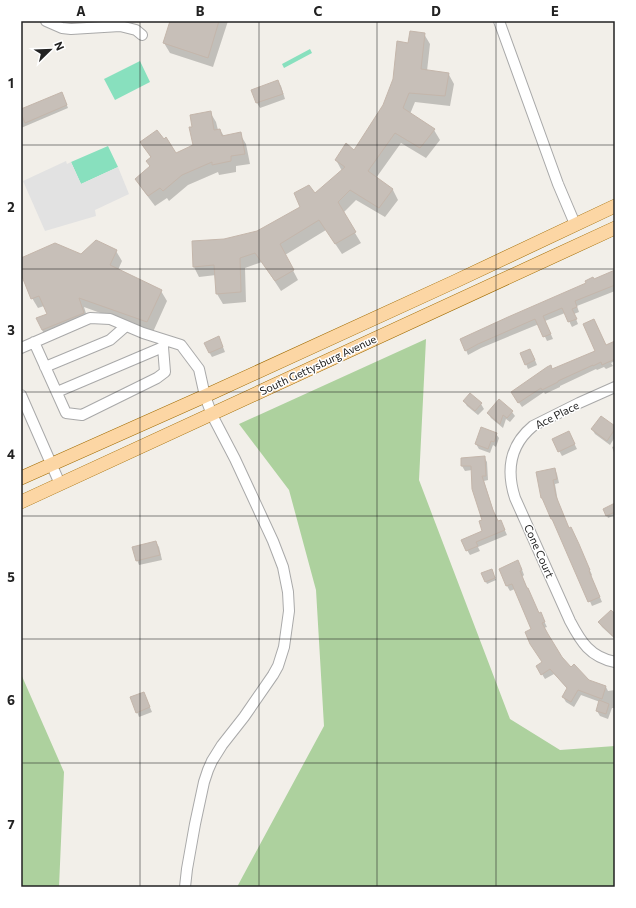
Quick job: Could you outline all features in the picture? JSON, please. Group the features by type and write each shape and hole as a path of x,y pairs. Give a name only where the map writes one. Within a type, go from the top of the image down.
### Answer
{"main road":[{"name":"South Gettysburg Avenue","path":"21,478 205,396 615,206"},
{"name":"South Gettysburg Avenue","path":"21,502 615,228"}],"street":[{"path":"46,21 62,28 71,29 120,26 136,30 142,35"},
{"path":"499,21 558,184 575,224"},
{"path":"21,348 90,318 110,319 144,333 164,344 181,345 199,369 205,396 212,415 235,459 273,541 283,567 288,592 289,611 284,648 278,666 273,675 244,717 222,745 208,770 194,824 185,887"},
{"path":"45,367 110,340 126,326"},
{"path":"34,342 66,413 82,415 158,378 165,372 164,344"},
{"path":"57,392 164,344"},
{"name":"Ace Place","path":"512,457 523,436 533,426 615,387"},
{"path":"21,395 60,484"},
{"name":"Cone Court","path":"512,457 510,472 515,498 570,621 578,636 590,651 597,656 615,662"}],"green space":[{"path":"310,49 312,53 284,68 282,64"},
{"path":"140,61 150,82 115,100 104,79"},
{"path":"108,146 118,167 81,184 71,162"},
{"path":"426,339 419,480 510,719 560,750 615,746 615,887 237,887 324,726 316,590 289,490 239,424"},
{"path":"21,674 64,772 59,887 21,887"}],"shaded area":[{"path":"66,161 67,164 71,162 81,184 118,167 129,194 95,210 96,216 45,231 23,181"}],"building":[{"path":"170,21 219,21 208,58 163,43"},
{"path":"410,31 425,33 421,69 449,73 445,96 409,93 403,108 435,129 420,148 395,133 368,171 393,189 379,208 350,190 338,202 356,232 335,244 319,220 280,244 294,270 275,281 255,253 240,258 241,292 216,294 214,265 193,267 192,241 224,239 257,231 300,207 294,193 309,185 315,193 345,167 335,160 346,143 354,150 383,105 393,79 397,41 408,43"},
{"path":"278,80 283,94 256,103 251,90"},
{"path":"62,92 67,105 25,123 21,109"},
{"path":"211,111 214,130 220,129 222,136 241,132 245,154 231,156 231,161 212,165 212,162 182,175 163,191 160,188 148,196 135,179 150,166 146,161 151,157 140,142 157,130 164,139 166,137 176,153 193,145 189,127 192,127 190,115"},
{"path":"96,240 117,250 110,265 162,290 147,322 79,298 84,313 42,330 36,318 47,314 39,296 31,299 21,274 21,258 55,243 81,254"},
{"path":"615,270 615,285 575,301 577,307 572,309 577,319 568,322 562,308 543,316 551,334 543,337 535,319 465,351 460,339 586,283 585,281 593,277 594,279"},
{"path":"594,319 606,345 615,341 615,359 602,365 601,362 593,365 542,390 541,388 518,403 511,392 547,367 551,365 552,369 595,351 583,324"},
{"path":"219,336 223,347 209,353 204,343"},
{"path":"530,349 535,360 525,365 520,353"},
{"path":"470,393 482,403 475,411 463,401"},
{"path":"499,399 513,411 507,418 503,415 500,424 487,413"},
{"path":"601,416 615,426 615,429 607,441 591,429"},
{"path":"481,427 497,433 494,442 491,441 488,449 475,444"},
{"path":"569,431 575,444 558,452 552,439"},
{"path":"485,456 486,476 482,476 493,510 498,521 501,520 505,530 476,542 478,546 466,551 461,540 482,531 479,521 482,520 472,489 471,466 461,466 461,458"},
{"path":"555,468 557,479 553,480 556,496 569,528 571,527 579,544 600,597 588,602 552,519 541,498 536,472"},
{"path":"615,503 615,512 606,516 603,509"},
{"path":"156,541 160,555 136,561 132,547"},
{"path":"518,560 522,570 520,571 539,613 541,612 545,622 542,623 548,634 562,657 571,667 574,664 589,680 606,686 602,699 578,690 571,702 562,697 567,688 550,669 541,675 536,666 542,662 530,644 525,632 531,629 512,584 506,586 499,569"},
{"path":"492,569 495,578 485,582 481,573"},
{"path":"611,610 615,614 615,638 598,622"},
{"path":"144,692 150,707 136,713 130,697"},
{"path":"599,700 609,704 606,714 596,711"}]}
